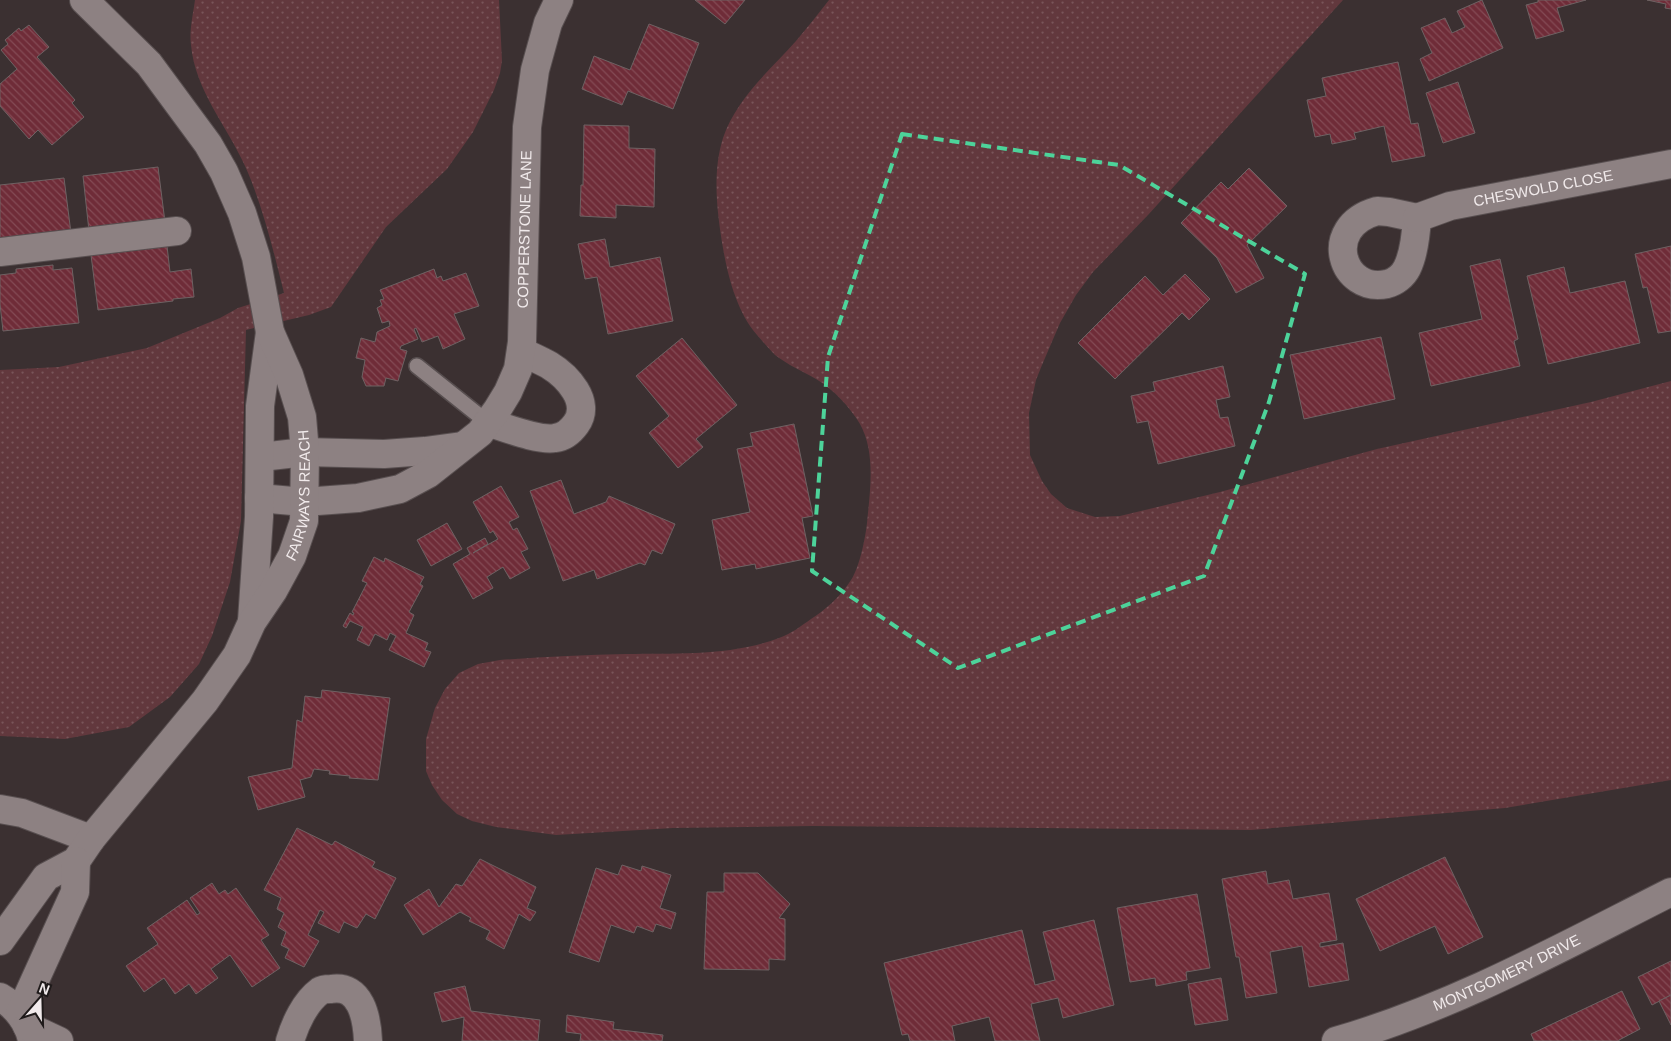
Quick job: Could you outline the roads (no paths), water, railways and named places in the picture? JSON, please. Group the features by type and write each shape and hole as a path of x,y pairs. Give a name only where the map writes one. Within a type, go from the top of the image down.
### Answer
{"street":[{"name":"FAIRWAYS REACH","path":"0,941 46,877 76,861 91,839 205,702 237,655 252,622 273,591 292,556 304,521 305,452 302,416 289,375 270,332 256,257 242,213 224,172 208,144 149,64 84,0"},
{"name":"COPPERSTONE LANE","path":"259,498 304,502 358,498 400,489 428,474 480,433 508,392 518,369 521,351 527,127 535,70 548,23 559,0"},
{"name":"CHESWOLD CLOSE","path":"1418,218 1450,206 1671,164"},
{"path":"0,252 177,231"},
{"name":"FAIRWAYS REACH","path":"252,622 261,457 260,406 270,332"},
{"path":"487,422 532,436 554,438 570,432 580,419 582,405 576,391 550,365 521,351"},
{"path":"261,457 305,452 384,454 425,452 466,445"},
{"path":"0,809 22,813 91,839"},
{"path":"59,1041 20,1020 76,892 76,861"},
{"name":"MONTGOMERY DRIVE","path":"1336,1041 1418,1014 1468,993 1671,892"},
{"path":"290,1041 306,1006 321,990 340,988 358,999 367,1023 368,1041"}],"lane":[{"path":"417,366 487,422"}]}
